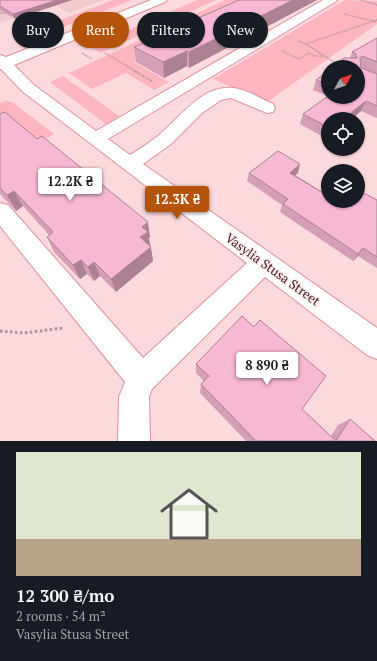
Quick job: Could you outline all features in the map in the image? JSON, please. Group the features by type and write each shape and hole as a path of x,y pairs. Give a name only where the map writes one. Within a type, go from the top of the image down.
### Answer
{"street":[{"path":"2,62 152,1"},
{"path":"95,139 325,4"},
{"name":"Vasylia Stusa Street","path":"2,62 28,88 95,139 377,345"},
{"path":"129,164 165,140 185,119 218,95 229,92 267,108"},
{"path":"0,211 142,379"},
{"path":"134,441 134,398 142,379 265,262"}],"path":[{"path":"361,0 377,5"},
{"path":"325,4 371,21"},
{"path":"0,13 12,13"},
{"path":"306,44 371,21 377,21"},
{"path":"296,40 306,44 330,60"},
{"path":"82,52 92,59"},
{"path":"105,53 173,93"},
{"path":"304,56 309,53 315,56 324,56"},
{"path":"0,331 24,333 95,324"}],"shaded area":[{"path":"0,0 104,0 69,13 55,5 34,12 12,12 12,19 0,23"},
{"path":"113,0 132,0 102,12 81,12"},
{"path":"197,0 216,0 190,12 170,12"},
{"path":"225,0 266,0 240,12 213,12 213,25 205,29 205,12 199,12"},
{"path":"345,0 377,1 377,24 326,60 321,60 321,64 266,103 213,79 265,48 268,48 268,46"},
{"path":"72,16 72,24 64,27 64,19"},
{"path":"137,26 137,36 129,40 129,30"},
{"path":"137,41 137,48 164,48 134,62 169,82 154,90 126,73 92,89 69,73 122,48 129,48 129,45"},
{"path":"92,48 112,48 101,53"},
{"path":"63,76 123,119 110,127 50,82"},
{"path":"5,101 12,102 54,134 36,144 0,117 0,103"}],"building":[{"path":"0,0 57,0 19,12 12,12 12,13 0,6"},
{"path":"239,0 293,0 268,12 213,12 213,40 205,44 205,15"},
{"path":"377,38 377,62 362,56 360,60 342,60 344,58 357,58 355,53 352,52"},
{"path":"137,46 137,48 197,48 163,62 134,47"},
{"path":"365,70 377,74 377,106 365,102"},
{"path":"321,76 321,82 316,80"},
{"path":"321,101 321,104 362,104 352,112 321,112 321,123 303,114"},
{"path":"5,112 37,139 42,136 148,222 142,227 148,232 140,237 151,247 111,279 94,262 88,267 81,260 73,265 47,237 53,232 14,191 7,195 0,188 0,114"},
{"path":"278,151 300,164 290,173 321,192 321,208 365,208 365,194 377,200 377,257 363,248 358,254 283,204 288,199 249,173"},
{"path":"242,316 254,327 260,320 326,376 302,409 336,441 256,441 201,384 209,376 196,364"},
{"path":"350,419 375,441 336,441"}]}
